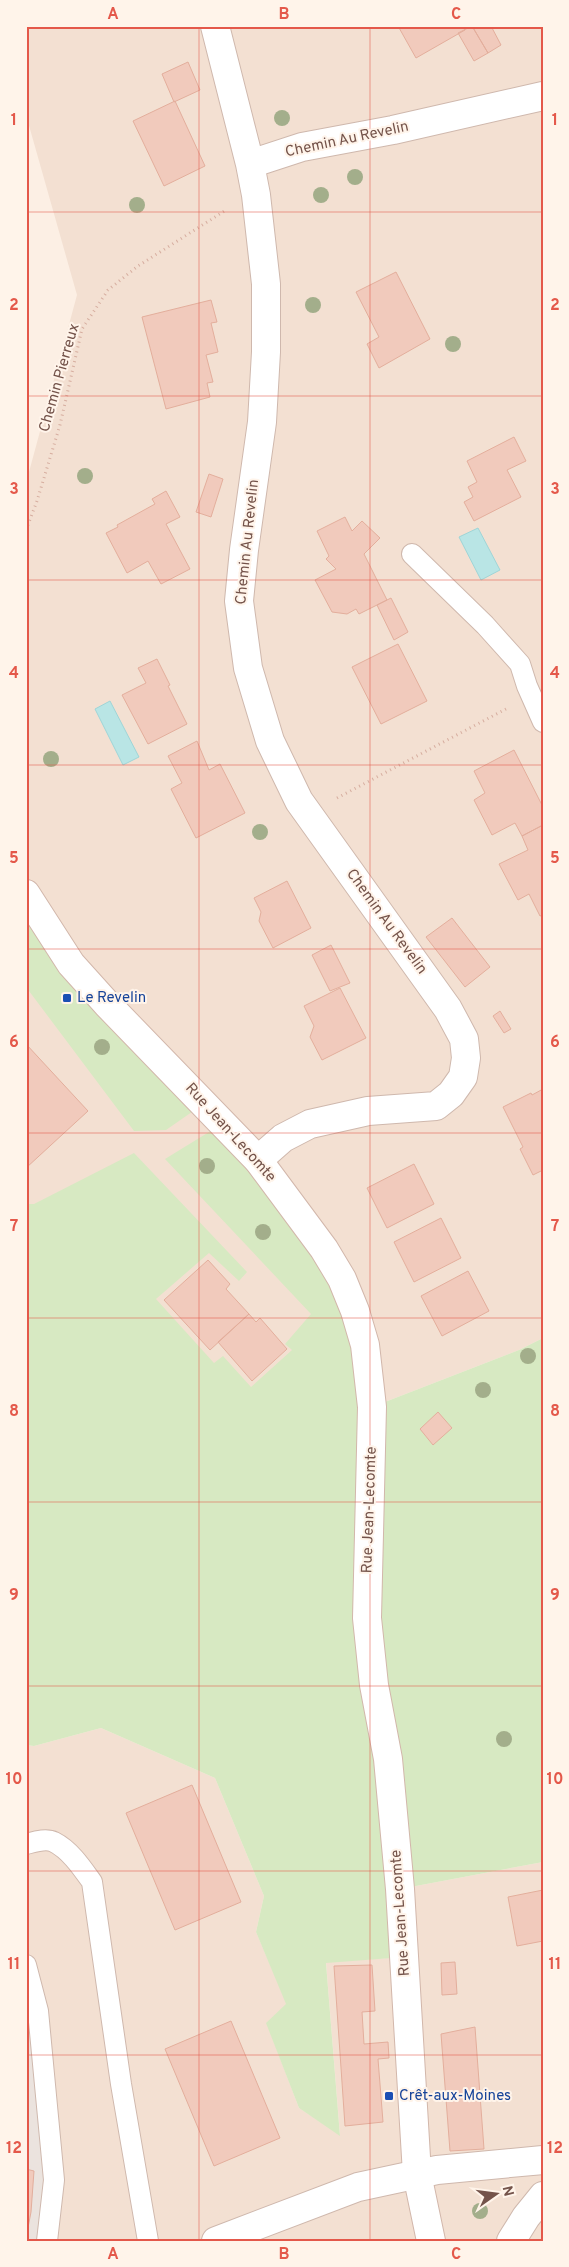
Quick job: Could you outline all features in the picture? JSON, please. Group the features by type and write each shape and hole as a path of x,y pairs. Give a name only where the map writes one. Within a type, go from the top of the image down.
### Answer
{"street":[{"path":"215,26 250,164"},
{"name":"Chemin Au Revelin","path":"258,1160 283,1138 310,1124 368,1111 436,1106 451,1094 463,1077 466,1058 464,1039 448,1009 308,814 284,772 259,708 248,668 239,601 244,550 262,422 266,352 266,284 256,195 250,164 302,147 393,130 543,96"},
{"name":"Rue Jean-Lecomte","path":"26,894 71,964 107,1004 258,1160 324,1249 342,1279 355,1311 365,1345 372,1407 367,1618 369,1650 388,1759 399,1880 417,2174 431,2241"},
{"path":"216,2241 358,2187 417,2174 543,2160"},
{"path":"511,2241 526,2217 543,2196"}],"lane":[{"path":"412,554 484,624 520,664 531,696 543,722"},
{"path":"26,1844 43,1840 53,1842 78,1862 92,1882 121,2084 148,2241"},
{"path":"26,1964 38,2011 54,2180 47,2241"}],"path":[{"name":"Chemin Pierreux","path":"26,530 37,501 60,425 82,329 108,290 138,266 218,215 256,195"},
{"path":"308,814 531,696"}],"shaded area":[{"path":"26,26 543,26 543,1338 519,1350 372,1407 251,1403 26,1224 26,483 77,295 26,115"},
{"path":"101,1728 215,1778 264,1896 256,1932 287,2004 267,2024 299,2108 340,2135 326,1962 404,1957 400,1889 543,1862 543,2241 47,2241 26,1965 26,1745 34,1746"},
{"path":"26,1965 38,2011 47,2241 26,2241"}],"green space":[{"path":"26,902 202,1105 166,1130 134,1131 26,987"},
{"path":"222,1124 324,1249 372,1407 519,1350 543,1338 543,1862 400,1889 405,1957 326,1963 340,2136 299,2108 266,2023 286,2004 256,1932 264,1896 215,1778 101,1728 34,1746 26,1745 26,1204 34,1204 134,1153 247,1272 239,1281 209,1253 156,1299 214,1363 223,1356 251,1387 292,1350 285,1344 311,1314 165,1159"}],"water":[{"path":"478,528 500,570 481,580 459,537"},
{"path":"110,701 139,757 123,765 95,709"}],"building":[{"path":"398,26 463,26 465,30 416,58"},
{"path":"472,26 491,26 501,45 488,53"},
{"path":"472,26 488,53 474,61 458,33"},
{"path":"188,62 200,90 174,102 162,74"},
{"path":"175,101 205,166 164,186 133,121"},
{"path":"396,272 430,339 379,368 367,344 379,337 356,292"},
{"path":"211,300 217,322 211,323 218,352 206,355 213,382 207,383 210,397 166,409 142,317"},
{"path":"514,437 526,461 507,470 521,497 474,521 464,502 473,497 468,487 477,482 467,461"},
{"path":"209,474 223,479 211,517 196,512"},
{"path":"166,491 180,517 166,524 190,569 161,584 148,561 127,573 106,533 155,504 152,499"},
{"path":"345,517 352,531 362,521 380,538 364,554 387,600 359,614 356,609 347,614 332,612 315,580 336,569 326,559 329,556 317,531"},
{"path":"391,598 408,632 394,640 377,605"},
{"path":"398,644 427,701 381,724 352,667"},
{"path":"157,659 187,724 148,744 122,695 146,683 138,668"},
{"path":"197,741 209,770 220,764 245,813 196,838 171,789 182,783 168,756"},
{"path":"514,750 543,807 543,825 522,836 515,823 492,835 474,800 485,793 474,771"},
{"path":"543,825 543,915 540,916 529,894 518,900 499,864 528,850 522,836"},
{"path":"287,881 311,928 273,948 259,921 261,912 254,898"},
{"path":"452,918 490,967 465,987 426,937"},
{"path":"331,945 350,983 330,991 312,955"},
{"path":"340,988 366,1038 322,1060 310,1037 314,1026 304,1006"},
{"path":"500,1011 511,1029 504,1033 493,1016"},
{"path":"26,1044 88,1111 26,1168"},
{"path":"543,1089 543,1170 533,1175 520,1149 523,1147 503,1107"},
{"path":"414,1164 434,1204 387,1228 367,1188"},
{"path":"441,1218 461,1258 414,1282 394,1242"},
{"path":"208,1260 230,1284 226,1289 249,1314 210,1350 164,1300"},
{"path":"468,1271 489,1311 442,1336 421,1296"},
{"path":"249,1314 256,1322 260,1318 287,1349 252,1381 218,1342"},
{"path":"438,1412 452,1428 433,1445 420,1429"},
{"path":"192,1785 241,1902 175,1930 126,1813"},
{"path":"543,1890 543,1941 517,1946 508,1897"},
{"path":"455,1962 457,1994 442,1995 441,1963"},
{"path":"372,1965 375,2011 362,2012 364,2044 388,2042 389,2058 378,2059 383,2122 345,2126 334,1966"},
{"path":"231,2021 280,2138 214,2166 165,2049"},
{"path":"475,2027 484,2149 450,2151 441,2034"},
{"path":"26,2169 34,2171 31,2212 26,2238"}],"place":[{"name":"Le Revelin","path":"67,998"},
{"name":"Crêt-aux-Moines","path":"389,2096"}]}
